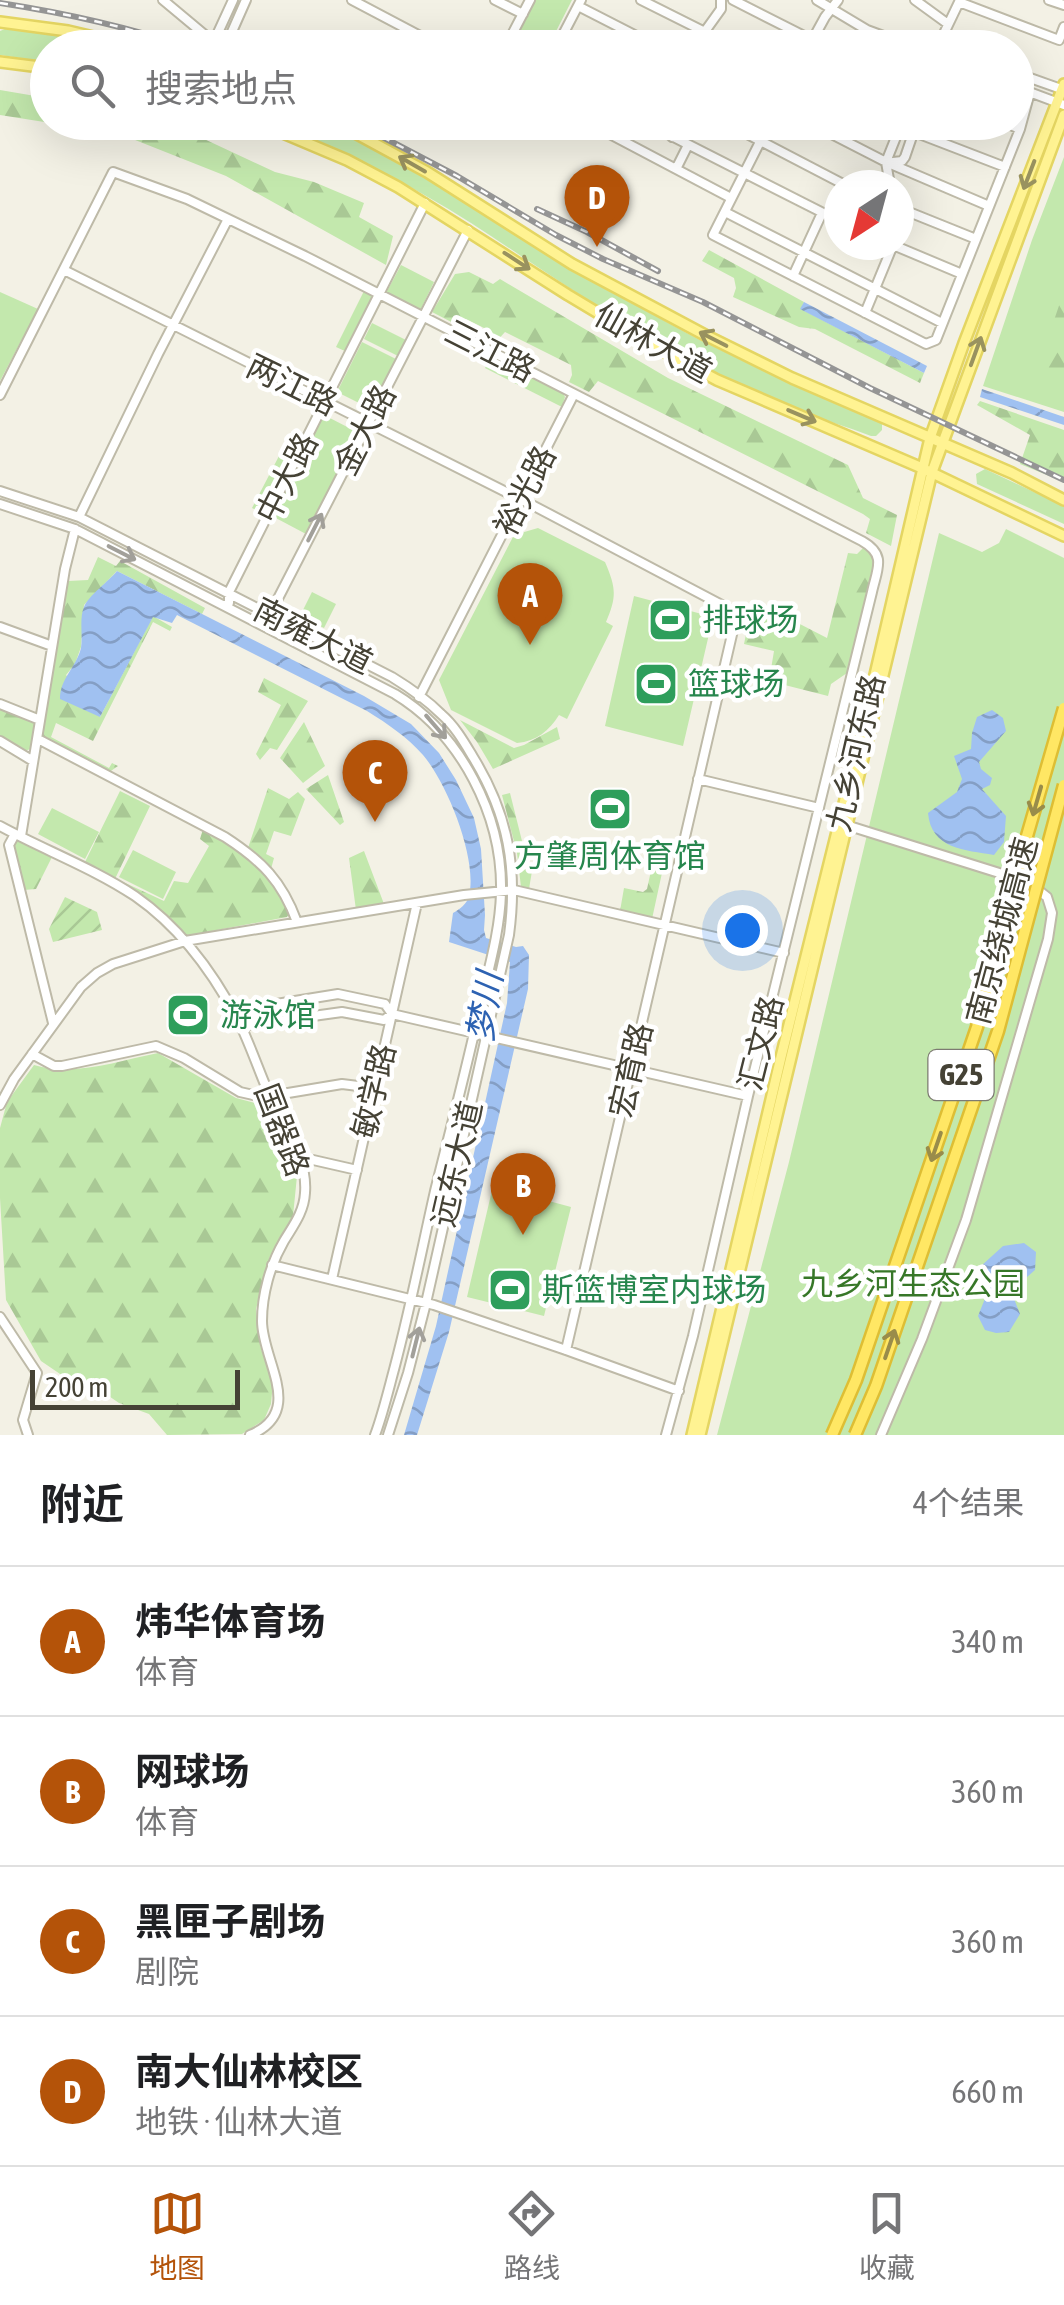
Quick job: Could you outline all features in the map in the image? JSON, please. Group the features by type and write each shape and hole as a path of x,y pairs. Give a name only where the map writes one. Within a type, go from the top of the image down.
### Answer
{"highway":[{"name":"南京绕城高速","path":"832,1435 856,1380 977,1027 1064,708"},
{"name":"南京绕城高速","path":"855,1435 876,1386 998,1031 1064,785"}],"main road":[{"path":"3,24 59,30"},
{"path":"1,62 30,66"},
{"name":"九乡河东路","path":"700,1435 846,825 927,470 930,438 1063,87"},
{"name":"九乡河东路","path":"692,1435 927,470 942,442 1064,115"},
{"name":"仙林大道","path":"300,140 347,160 424,203 648,344 717,380 927,470 1064,536"},
{"name":"仙林大道","path":"370,140 639,301 792,378 1012,473 1064,500"}],"street":[{"path":"164,0 199,30"},
{"path":"219,30 233,0"},
{"path":"233,30 246,0"},
{"path":"352,0 409,30"},
{"path":"496,0 522,14"},
{"path":"514,30 530,0"},
{"path":"641,0 702,30"},
{"path":"705,30 720,9 721,0"},
{"path":"733,0 786,30"},
{"path":"818,0 868,30"},
{"path":"818,30 838,0"},
{"path":"915,0 948,24"},
{"path":"1050,0 1064,5"},
{"path":"945,30 959,1 1033,30"},
{"path":"565,30 579,3 628,30"},
{"path":"1034,30 1059,40 1064,27"},
{"path":"1034,79 1063,87"},
{"path":"1034,92 1060,103"},
{"path":"628,140 732,198"},
{"path":"678,140 822,212 793,276"},
{"path":"756,140 824,174"},
{"path":"843,140 989,206"},
{"path":"887,170 886,162 895,140"},
{"path":"886,162 902,161 911,140"},
{"path":"945,140 1005,167"},
{"path":"760,142 713,235 926,344 936,340 1016,140"},
{"path":"676,169 688,145"},
{"name":"三江路","path":"64,270 113,172 228,219 862,542"},
{"name":"中大路","path":"224,605 230,603 229,592 424,203"},
{"path":"725,212 942,323"},
{"path":"914,214 976,239"},
{"path":"79,517 228,219"},
{"name":"金大路","path":"263,625 260,618 270,614 468,230"},
{"path":"914,254 962,274"},
{"path":"865,313 887,260"},
{"path":"0,395 64,270"},
{"name":"两江路","path":"64,270 534,506 737,613 703,761"},
{"name":"裕光路","path":"412,704 421,695 574,394"},
{"name":"南雍大道","path":"0,491 79,517 392,676 421,695 458,732 490,784 505,824 514,890"},
{"name":"南雍大道","path":"0,504 75,529 412,704 430,720 473,777 492,830 498,891"},
{"path":"54,1023 10,844 18,835 38,739 64,569 75,529"},
{"name":"汇文路","path":"666,1435 879,561 873,548 862,542"},
{"path":"0,627 52,646"},
{"path":"0,704 40,720"},
{"path":"38,739 244,849 283,888 297,922"},
{"path":"0,740 33,761"},
{"name":"宏育路","path":"566,1350 703,761"},
{"path":"698,779 819,808"},
{"path":"478,790 490,784"},
{"path":"846,825 1028,882 1047,898 1052,913 1031,1000 966,1220 922,1339 880,1435"},
{"name":"国器路","path":"0,826 137,898 185,941 202,961 241,1026 300,1157 306,1194 300,1215 272,1266 262,1307 262,1330 280,1401 262,1430 250,1435"},
{"path":"0,1105 80,987 113,964 185,941 514,890 784,954"},
{"name":"远东大道","path":"380,1434 408,1373 430,1304 509,934 514,890"},
{"name":"远东大道","path":"380,1434 476,1032 496,932 498,891"},
{"name":"敏学路","path":"332,1278 417,903"},
{"path":"233,1012 338,994 385,1004 392,1014 748,1096"},
{"path":"241,1026 342,1012 384,1020 392,1014"},
{"path":"32,1054 62,1066 156,1046 240,1092 270,1096 342,1084 374,1088"},
{"path":"300,1157 356,1170"},
{"path":"272,1266 430,1304 679,1391"},
{"path":"0,1317 37,1373 23,1420 28,1435"}],"green space":[{"path":"535,0 572,0 557,30 520,30"},
{"path":"0,31 30,31 30,59 0,55"},
{"path":"0,90 30,95 30,120 0,115"},
{"path":"135,140 206,140 275,172 314,182 364,203 359,217 393,236 386,265 226,176"},
{"path":"315,140 359,140 422,174 571,270 696,338 789,383 879,420 882,430 871,436 761,395 705,368 627,324 471,223"},
{"path":"1064,157 1064,412 983,386"},
{"path":"709,250 804,302 801,309 924,373 920,383 815,329 799,327 733,297 734,278 702,261"},
{"path":"401,265 434,282 420,311 386,293"},
{"path":"469,272 493,284 500,279 668,378 848,465 863,498 897,515 891,546 866,533 870,519 863,514 598,381 589,392 569,382 571,365 505,332 495,343 487,339 490,331 466,319 461,327 432,312 455,274"},
{"path":"364,291 375,297 347,352 336,347"},
{"path":"1064,291 1064,382 1036,373"},
{"path":"0,292 38,309 0,381"},
{"path":"372,323 406,340 398,356 364,339"},
{"path":"362,342 396,359 371,409 337,392"},
{"path":"491,356 563,393 562,407 485,368"},
{"path":"980,401 1064,430 1064,482 1020,464 1030,435 977,405"},
{"path":"324,415 357,432 306,534 272,516"},
{"path":"279,456 291,463 264,514 252,508"},
{"path":"985,469 1064,506 1064,524 977,484 976,474"},
{"path":"538,528 605,562 614,592 606,622 613,626 567,719 559,715 542,734 517,743 451,710 439,680 514,535"},
{"name":"九乡河生态公园","path":"1006,529 1064,558 1064,1435 717,1435 789,1162 939,533 982,552 999,543"},
{"path":"864,547 875,557 875,565 847,673 831,684 828,696 769,681 774,651 744,644 753,600 827,638 848,553 857,554"},
{"path":"98,557 116,566 120,561 205,608 202,614 117,571 84,605 81,647 66,675 100,717 153,616 172,627 170,631 153,622 93,741 56,723 51,737 109,768 112,763 118,766 108,773 42,738 68,581 88,580"},
{"path":"312,592 336,604 324,628 300,616"},
{"name":"篮球场","path":"634,596 713,617 683,746 605,726"},
{"path":"264,678 308,701 277,750 270,748 260,760 256,754 281,705 258,692"},
{"path":"0,709 35,722 31,749 24,751 0,736"},
{"path":"460,720 514,748 557,727 560,739 493,769"},
{"path":"304,722 325,766 303,783 280,758"},
{"path":"328,775 344,822 340,825 306,789"},
{"path":"268,788 289,799 298,792 305,799 291,836 274,831 266,854 274,858 271,869 248,848"},
{"path":"120,791 150,806 114,881 84,864"},
{"path":"510,793 528,865 533,865 529,889 521,887 502,795"},
{"path":"52,808 99,832 85,859 38,834"},
{"path":"203,829 266,874 283,899 287,917 185,936 156,907 121,883 164,901 174,881 188,883 209,846 200,839"},
{"path":"20,839 52,857 36,889 24,890 13,848"},
{"path":"133,850 176,872 163,899 119,877"},
{"path":"364,851 384,904 356,910 349,858"},
{"path":"654,857 665,859 652,919 620,911 624,888 643,892 647,889"},
{"path":"65,897 97,912 102,930 53,942 49,929"},
{"path":"158,1053 236,1098 263,1105 281,1135 297,1176 293,1216 270,1256 256,1309 261,1349 273,1382 271,1404 264,1420 242,1434 167,1435 149,1414 119,1403 81,1377 63,1376 41,1361 6,1300 0,1128 7,1102 34,1065 80,1069"},
{"path":"493,1186 571,1207 544,1316 467,1297"}],"water":[{"path":"804,302 927,366 924,373 800,309"},
{"path":"982,389 1064,417 1064,425 980,397"},
{"path":"117,571 364,696 411,724 439,753 474,818 481,849 486,938 523,946 529,955 528,989 449,1332 417,1435 404,1435 436,1326 507,1003 510,962 449,942 453,913 467,901 471,880 458,822 442,784 423,755 367,711 177,615 172,623 153,617 100,717 60,699 81,648 84,607"},
{"path":"992,710 1003,718 1006,731 979,762 992,778 990,785 982,789 1006,816 1004,842 994,855 943,841 931,825 928,813 957,792 962,779 954,756 971,749 977,717"},
{"path":"1024,1243 1036,1252 1035,1270 1011,1291 1020,1314 1009,1332 985,1330 978,1316 988,1291 981,1266 1003,1246"}],"railway":[{"path":"0,3 129,30"},
{"path":"388,140 603,259 703,302 870,388 1064,480"},
{"path":"537,209 658,271"}],"place":[{"name":"南大仙林校区","path":"597,247"},
{"name":"排球场","path":"670,620"},
{"name":"炜华体育场","path":"530,645"},
{"name":"篮球场","path":"656,684"},
{"name":"方肇周体育馆","path":"610,809"},
{"name":"黑匣子剧场","path":"375,822"},
{"name":"游泳馆","path":"188,1015"},
{"name":"网球场","path":"523,1235"},
{"name":"斯篮博室内球场","path":"510,1290"}],"water label":[{"name":"梦川","path":"485,1007"}]}
